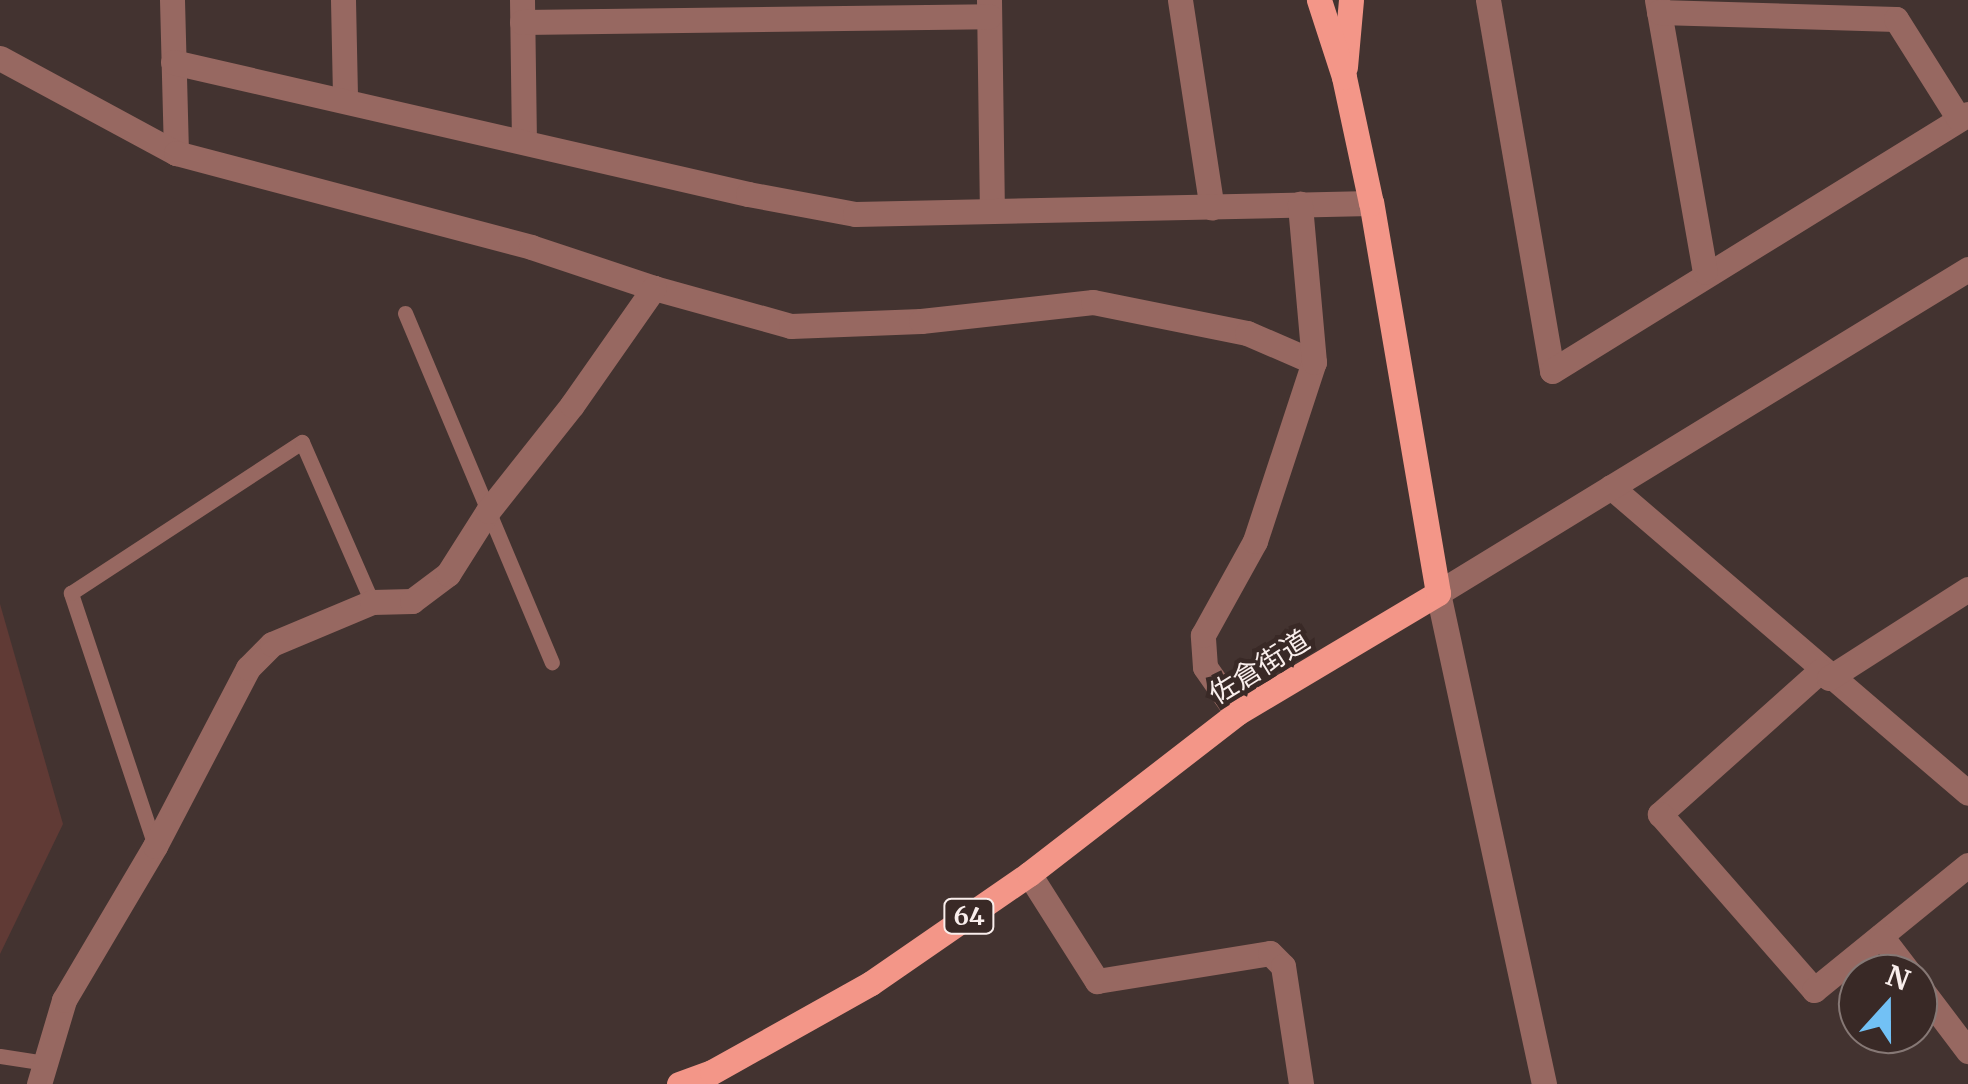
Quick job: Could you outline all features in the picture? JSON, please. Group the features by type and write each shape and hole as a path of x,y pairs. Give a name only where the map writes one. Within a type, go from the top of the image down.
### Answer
{"main road":[{"path":"1320,0 1344,77 1371,203 1438,593"},
{"path":"1344,77 1351,0"},
{"name":"佐倉街道","path":"679,1084 709,1078 871,983 1029,874 1236,714 1438,593"}],"street":[{"path":"172,0 176,153"},
{"path":"343,0 345,100"},
{"path":"1180,0 1212,208"},
{"path":"1488,0 1552,371 1705,272 1964,116 1896,19 1658,6 1705,272"},
{"path":"524,139 522,11 989,8 992,209"},
{"path":"0,58 176,153 531,246 654,288 790,326 920,321 1093,302 1247,333 1314,362"},
{"path":"173,62 524,139 748,194 855,214 1371,203"},
{"path":"1236,714 1205,667 1203,636 1256,541 1314,362 1300,204"},
{"path":"1544,1084 1438,593 1968,269"},
{"path":"42,1074 64,1000 155,846 248,668 272,644 372,602 412,601 448,574 488,511 572,405 654,288"},
{"path":"1611,487 1647,514 1824,674 1968,793"},
{"path":"1968,589 1824,674 1660,814 1814,990 1968,865"},
{"path":"1029,874 1097,981 1270,953 1283,966 1301,1084"},
{"path":"1881,936 1895,954"},
{"path":"1938,1011 1968,1051"}],"lane":[{"path":"406,314 552,662"},
{"path":"155,846 71,593 302,442 372,602"},
{"path":"0,1056 42,1074"}],"shaded area":[{"path":"0,604 63,824 0,954"}]}
